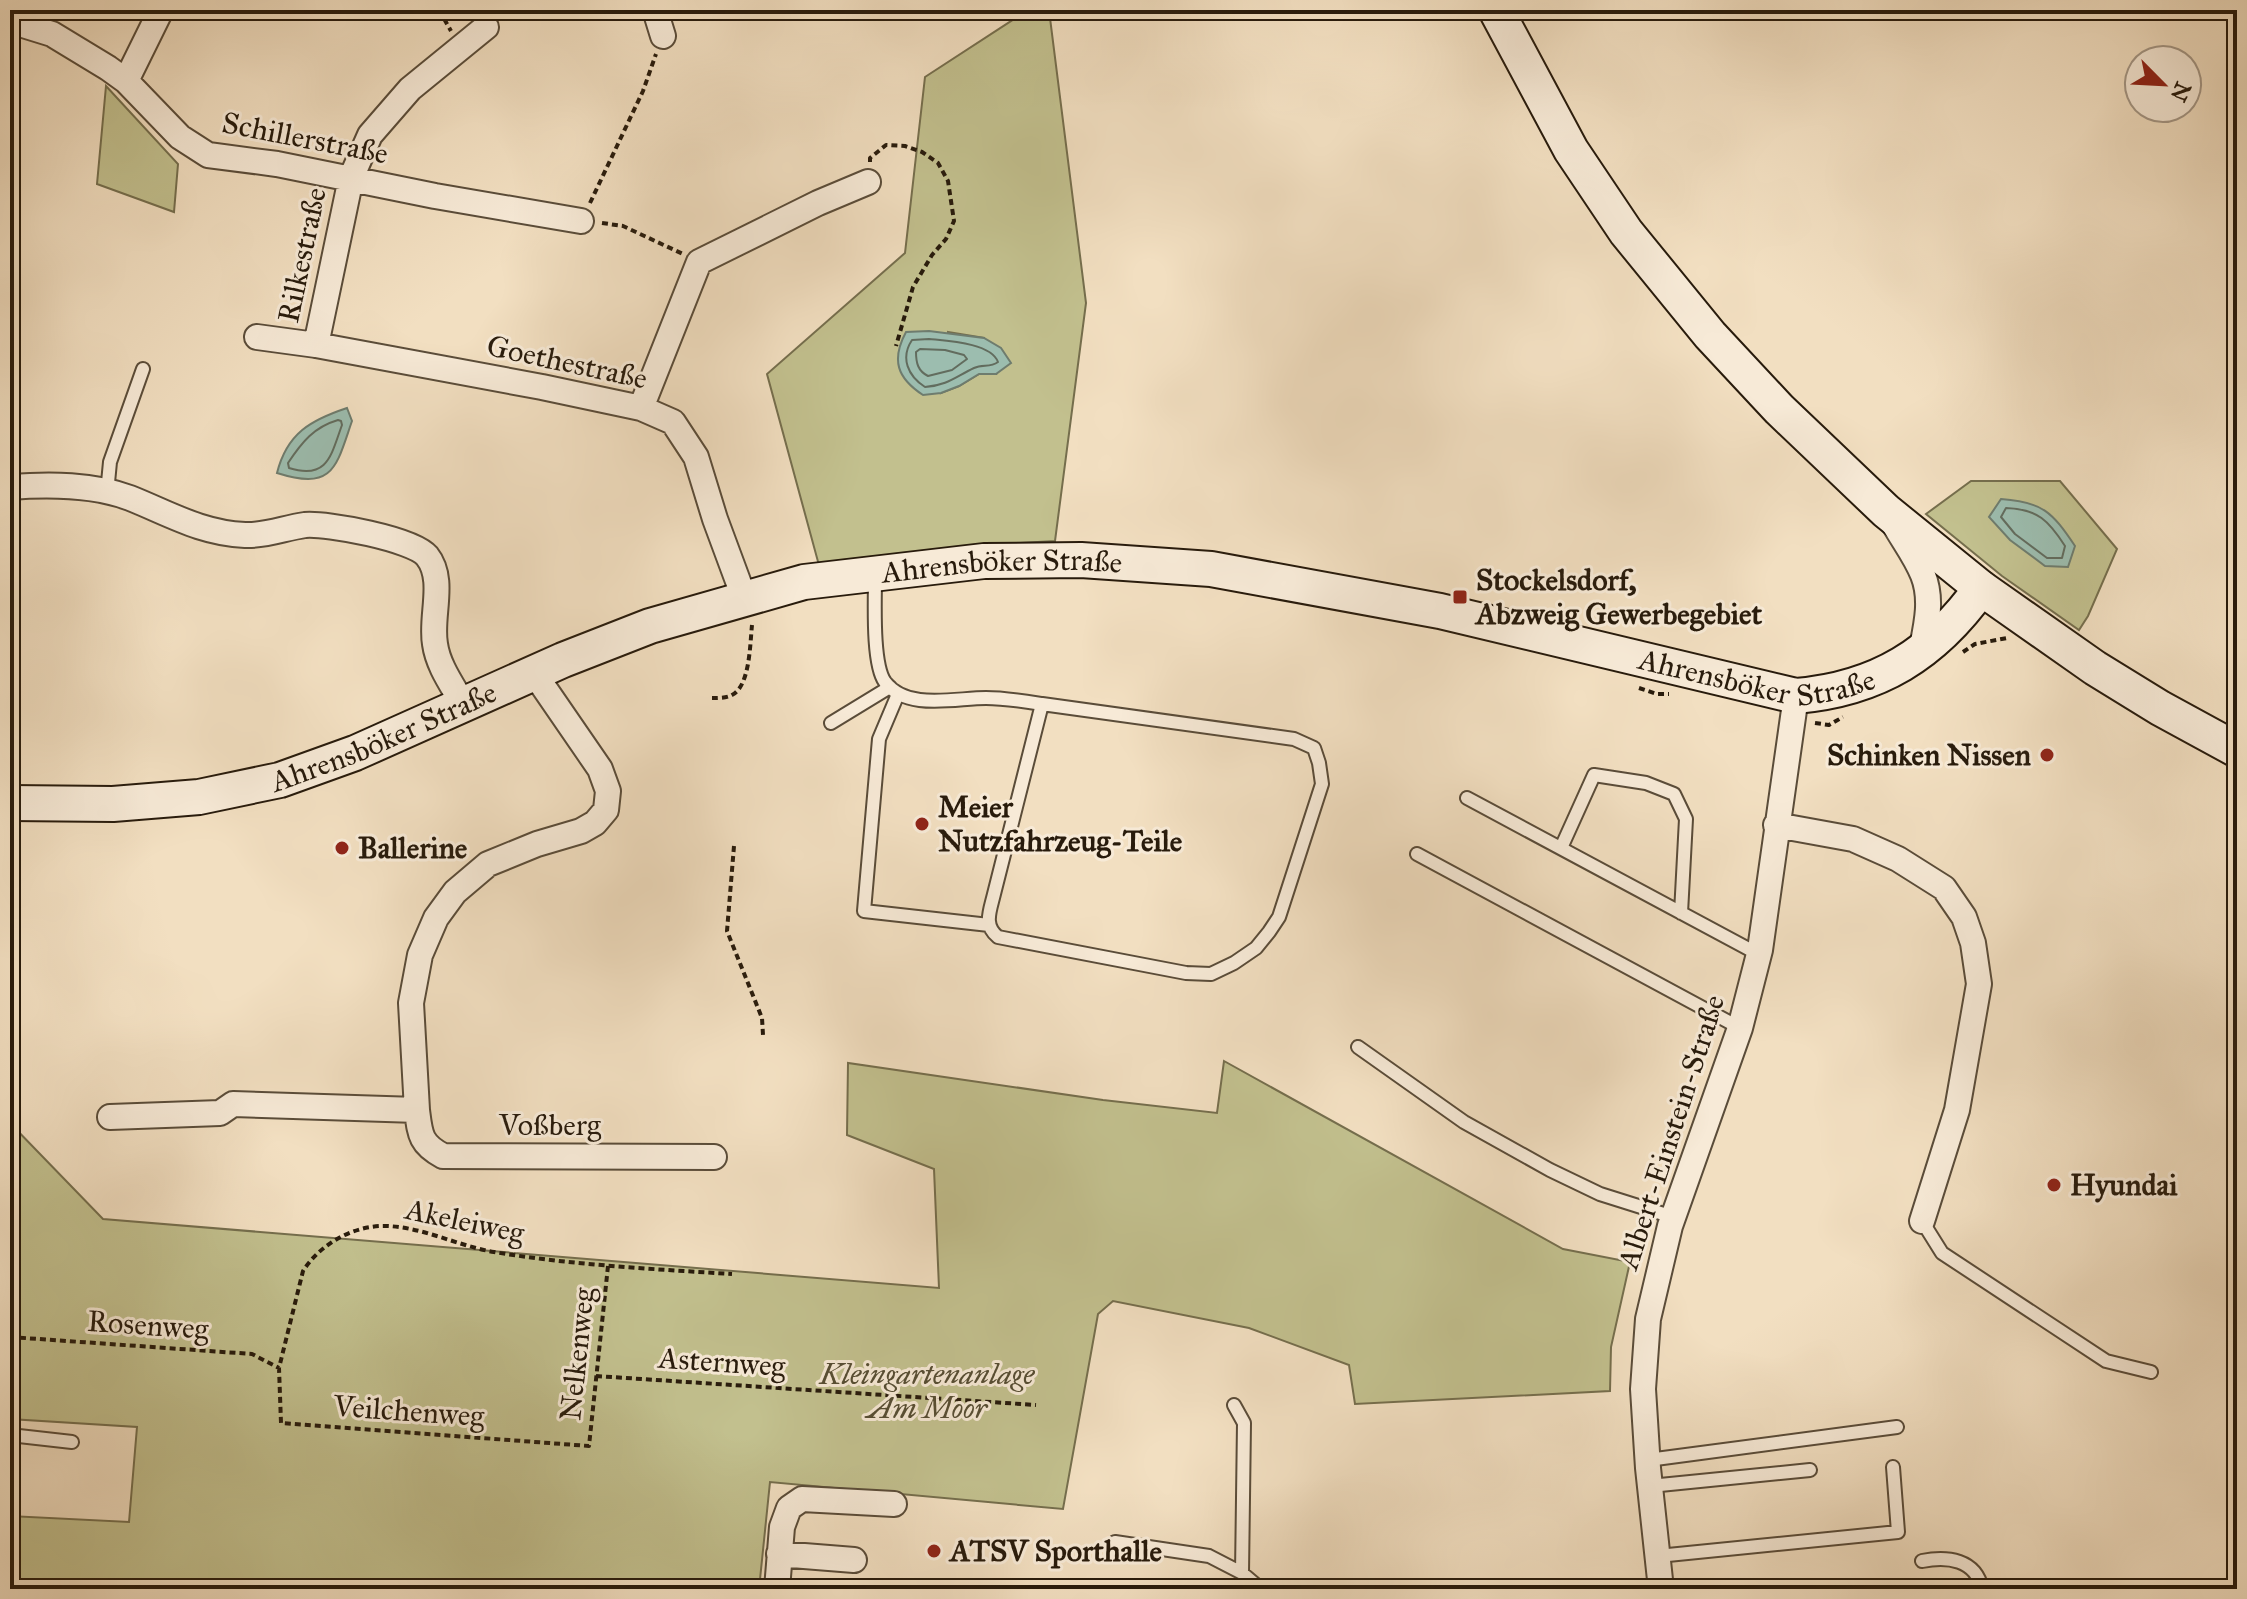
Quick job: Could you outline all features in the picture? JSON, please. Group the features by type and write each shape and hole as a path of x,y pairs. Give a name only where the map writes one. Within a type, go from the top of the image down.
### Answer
{"street":[{"path":"126,81 161,10"},
{"path":"655,10 663,36"},
{"path":"1496,10 1571,150 1626,232 1710,335 1790,420 1886,511 1981,588 2095,668 2237,750"},
{"name":"Schillerstraße","path":"10,21 52,34 126,81 180,137 208,155 277,164 581,221"},
{"name":"Rilkestraße","path":"316,345 351,178 370,135 410,89 486,27"},
{"path":"641,408 699,262 785,218 868,182"},
{"name":"Goethestraße","path":"257,337 316,345 641,408 673,422 696,457 745,600"},
{"path":"10,487 80,487 128,497 183,522 224,534 258,536 307,525 377,534 422,551 435,571 435,648 463,704"},
{"path":"1886,511 1923,574 1927,591 1921,652"},
{"name":"Ahrensböker Straße","path":"10,803 113,804 199,797 280,780 355,753 563,660 650,626 804,582 984,561 1081,560 1211,569 1440,611 1796,696 1823,694 1850,687 1903,665 1958,619 1981,588"},
{"name":"Voßberg","path":"534,673 600,769 608,791 608,802 602,816 581,831 537,844 488,864 455,892 436,918 420,955 411,1003 420,1134 430,1149 443,1156 714,1157"},
{"name":"Albert-Einstein-Straße","path":"1661,1589 1643,1389 1648,1319 1673,1217 1740,1028 1758,954 1796,696"},
{"path":"1776,825 1853,839 1898,859 1944,888 1964,917 1973,943 1979,984 1957,1110 1922,1221"},
{"path":"110,1117 220,1113 233,1104 417,1110"},
{"path":"777,1589 782,1527 789,1508 802,1499 894,1504"},
{"path":"779,1554 854,1560"}],"lane":[{"path":"107,493 110,462 143,369"},
{"path":"875,574 877,657 884,681 894,690 932,701 1002,698 1294,739 1314,748 1322,784 1279,917 1256,948 1211,974 1186,973 998,937 991,931 988,920 1042,704"},
{"path":"831,723 894,690"},
{"path":"894,690 879,739 864,911 989,925"},
{"path":"1561,848 1594,775 1646,783 1674,794 1686,819 1681,913"},
{"path":"1467,798 1758,954"},
{"path":"1417,854 1740,1028"},
{"path":"1358,1047 1464,1122 1550,1170 1600,1194 1673,1217"},
{"path":"1922,1221 1942,1253 2106,1361 2151,1372"},
{"path":"1234,1405 1244,1423 1242,1573"},
{"path":"1648,1460 1897,1427"},
{"path":"10,1435 72,1442"},
{"path":"1658,1556 1898,1532 1893,1467"},
{"path":"1650,1486 1810,1470"},
{"path":"1115,1542 1209,1556 1242,1573 1261,1589"},
{"path":"1922,1561 1936,1558 1953,1560 1974,1570 1982,1589"}],"path":[{"path":"663,36 643,91 581,221 623,226 699,262"},
{"path":"868,182 870,158 886,145 905,146 922,152 938,163 948,181 954,221 946,239 932,255 913,287 896,346"},
{"path":"712,698 732,696 743,685 752,624 745,600"},
{"path":"734,846 727,931 762,1018 763,1035"},
{"name":"Akeleiweg","path":"279,1368 303,1271 328,1244 364,1228 394,1227 485,1251 608,1266 732,1274"},
{"name":"Nelkenweg","path":"589,1446 608,1266"},
{"name":"Rosenweg","path":"10,1337 252,1354 279,1368"},
{"name":"Veilchenweg","path":"279,1368 281,1423 589,1446"},
{"name":"Asternweg","path":"596,1376 1036,1405"}],"green space":[{"path":"1028,10 1049,10 1086,303 1055,541 985,545 820,569 767,374 905,253 925,77","holes":["948,332 984,338 996,374 979,374 941,393"]},
{"path":"106,86 178,164 174,212 97,184"},
{"path":"1971,481 2060,481 2117,549 2079,630 2002,576 1926,514"},
{"name":"Kleingartenanlage Am Moor","path":"1224,1061 1563,1249 1630,1262 1611,1347 1610,1391 1355,1404 1349,1365 1249,1328 1113,1301 1098,1314 1063,1509 770,1482 759,1589 10,1589 10,1516 129,1522 137,1427 10,1419 10,1123 103,1219 939,1288 934,1169 847,1135 848,1063 1103,1100 1217,1113"}],"water":[{"path":"929,331 984,338 1001,348 1011,363 996,374 979,374 941,393 923,395 902,375 898,360 906,332"},
{"path":"347,408 352,421 342,451 330,471 322,477 311,479 277,473 287,448 302,430"},
{"path":"2001,499 2037,506 2053,517 2075,546 2068,567 2045,566 2010,540 1989,517"}],"place":[{"name":"Stockelsdorf, Abzweig Gewerbegebiet","path":"1460,597"},
{"name":"Schinken Nissen","path":"2047,755"},
{"name":"Meier Nutzfahrzeug-Teile","path":"922,824"},
{"name":"Ballerine","path":"342,848"},
{"name":"Hyundai","path":"2054,1185"},
{"name":"ATSV Sporthalle","path":"934,1551"}]}
